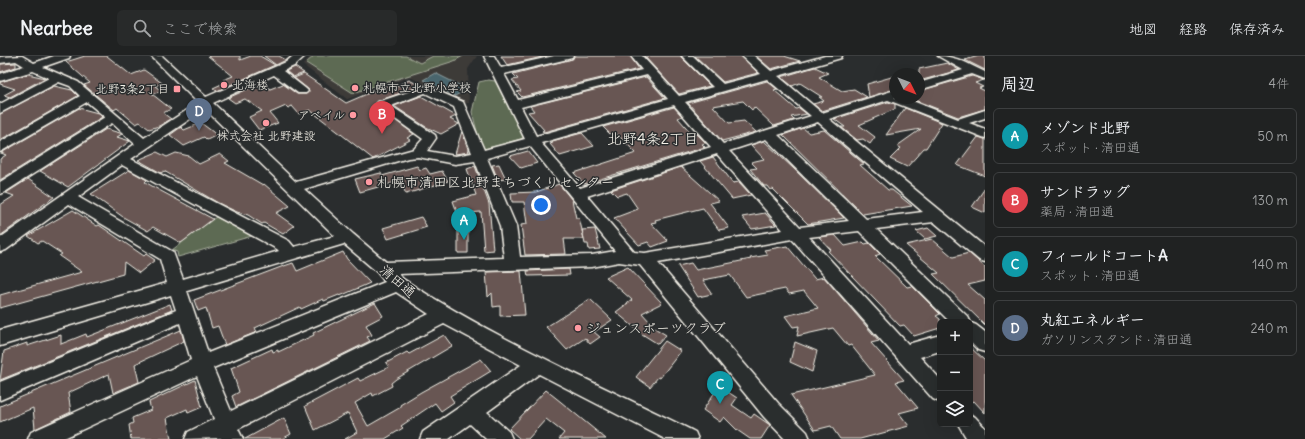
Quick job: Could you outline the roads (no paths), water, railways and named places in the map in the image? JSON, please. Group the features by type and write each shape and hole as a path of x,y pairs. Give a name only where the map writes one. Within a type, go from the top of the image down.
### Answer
{"street":[{"path":"0,78 31,66 65,56"},
{"name":"清田通","path":"156,56 347,238 383,268 397,284 444,315 537,365 687,439"},
{"path":"0,246 121,159 216,96 290,64 300,56"},
{"path":"489,56 532,140 577,194 638,259 771,410 799,439"},
{"path":"498,72 540,59 568,56"},
{"path":"636,56 938,391"},
{"path":"688,56 721,88"},
{"path":"747,56 985,256"},
{"path":"294,187 407,154 418,153 455,160 478,156 837,56"},
{"path":"943,56 985,76"},
{"path":"0,60 18,58 31,66 74,84 143,144"},
{"path":"514,104 650,70"},
{"path":"925,85 973,70"},
{"path":"275,71 302,91"},
{"path":"0,109 57,78"},
{"path":"418,153 430,138 382,105 426,89 459,105 478,156 508,226 513,263"},
{"path":"0,148 88,96"},
{"path":"577,194 889,96"},
{"path":"913,104 985,134"},
{"path":"958,123 985,114"},
{"path":"0,190 112,118"},
{"path":"769,134 959,319"},
{"path":"121,159 283,245 292,254"},
{"path":"68,197 168,256 202,364 230,431"},
{"path":"383,268 592,261 619,256 638,259 797,233 937,216"},
{"path":"0,338 347,238"},
{"path":"39,439 202,364 397,284"},
{"path":"0,391 186,313"},
{"path":"196,439 230,431 444,315"},
{"path":"905,353 937,344"},
{"path":"431,439 472,412 537,365"},
{"path":"472,412 501,439"},
{"path":"971,427 981,439"}],"water":[{"path":"435,73 467,89 455,96 423,80"}],"place":[{"name":"北海楼","path":"224,85"},
{"name":"札幌市立北野小学校","path":"355,88"},
{"name":"北野3条2丁目","path":"177,89"},
{"name":"アベイル","path":"353,115"},
{"name":"株式会社 北野建設","path":"266,123"},
{"name":"丸紅エネルギー","path":"199,131"},
{"name":"サンドラッグ","path":"382,134"},
{"name":"札幌市清田区北野まちづくりセンター","path":"369,182"},
{"name":"メゾンド北野","path":"464,240"},
{"name":"ジュンスポーツクラブ","path":"578,328"},
{"name":"フィールドコートA","path":"720,404"}],"district":[{"name":"北野4条2丁目","path":"653,139"}]}
